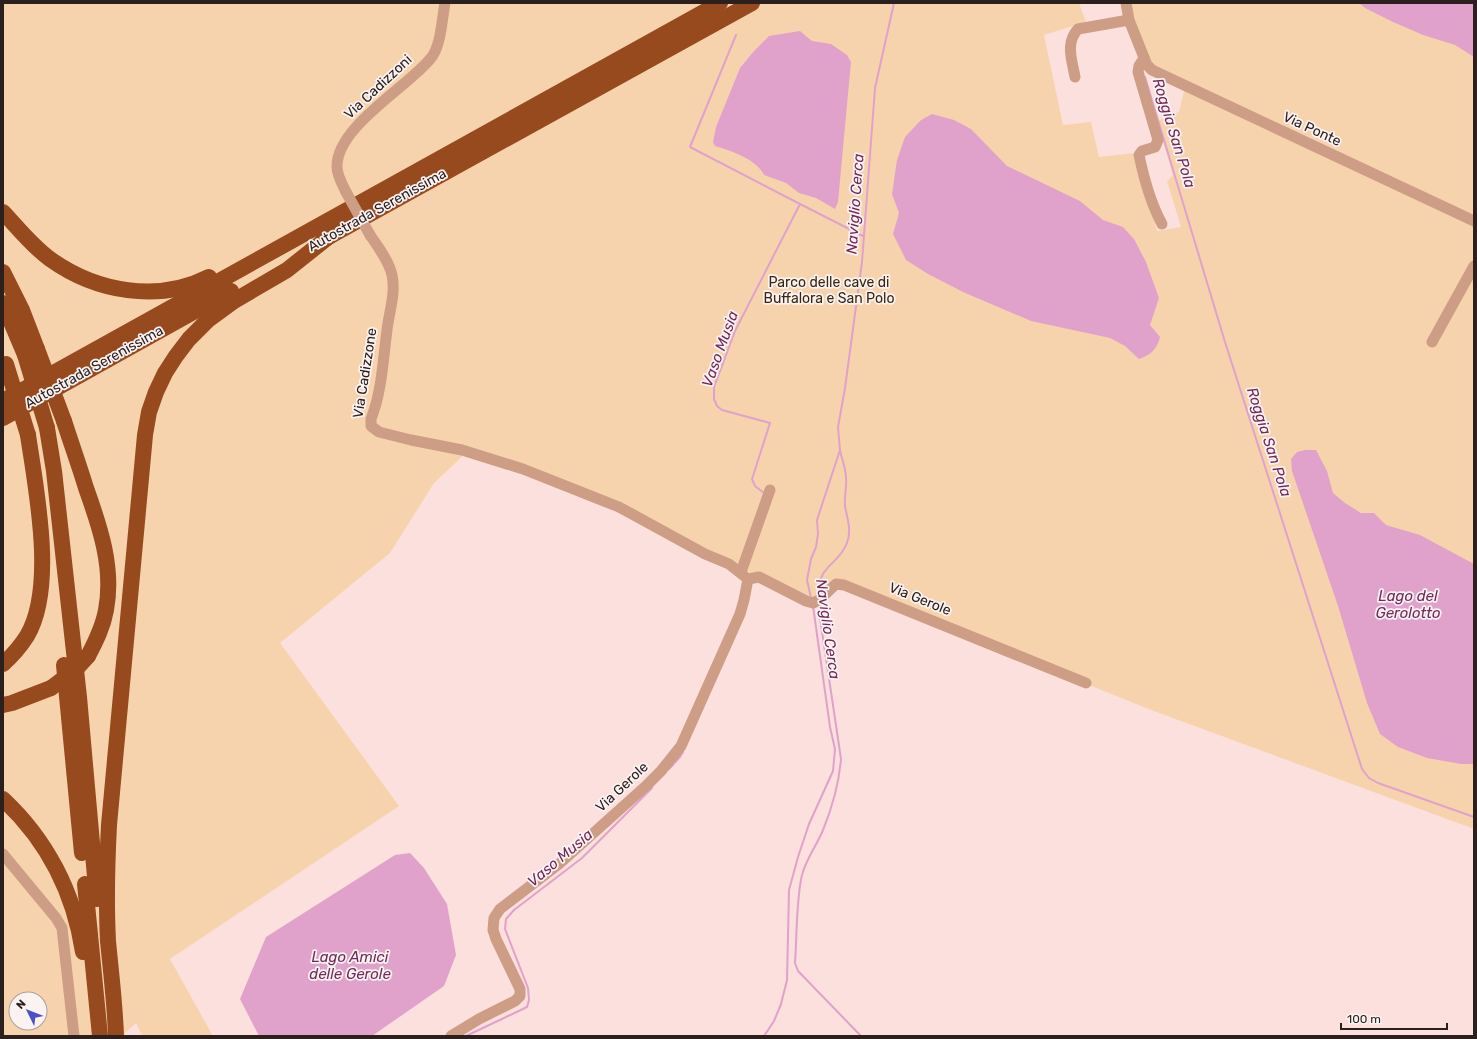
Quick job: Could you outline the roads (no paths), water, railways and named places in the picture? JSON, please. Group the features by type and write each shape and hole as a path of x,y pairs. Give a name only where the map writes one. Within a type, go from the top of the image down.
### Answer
{"highway":[{"name":"Autostrada Serenissima","path":"3,418 720,3"},
{"name":"Autostrada Serenissima","path":"3,401 752,3"},
{"path":"3,212 30,241 49,258 62,267 101,285 119,290 136,292 164,290 186,286 206,278 280,240 328,229"},
{"path":"116,1036 116,1017 107,919 106,871 136,525 145,435 150,412 156,392 165,373 189,339 208,320 234,301 287,270 328,229"},
{"path":"3,272 22,310 17,357"},
{"path":"3,303 37,431 45,472 100,1036"},
{"path":"3,327 17,357 64,421 98,520 107,558 108,580 106,610 97,639 88,656 76,669 51,688 3,705"},
{"path":"3,664 17,650 27,635 35,617 39,599 42,574 42,545 37,431"},
{"path":"37,431 54,471 79,697 97,900 113,1036"},
{"path":"3,799 17,812 45,849 55,864 68,893 76,920 82,949 94,1036"}],"street":[{"name":"Via Cadizzoni","path":"370,235 340,180 337,167 342,147 352,131 363,120 407,82 431,58 436,49 445,3"},
{"name":"Via Ponte","path":"1126,3 1128,20 1147,66 1152,70 1474,221"},
{"path":"1075,76 1069,48 1072,35 1078,29 1128,20"},
{"path":"1144,58 1139,66 1138,72 1158,140 1155,147 1142,151 1139,155 1146,186 1154,209 1162,224"},
{"name":"Via Cadizzone","path":"370,235 388,264 392,275 393,288 382,371 374,412 371,419 371,426 379,432 462,450 523,469 618,507 705,554 729,564 744,576"},
{"path":"1432,342 1474,266"},
{"path":"744,576 770,490"},
{"name":"Via Gerole","path":"451,1036 479,1019 516,1001 520,996 520,989 493,930 494,918 500,909 559,864 647,785 661,771 681,746 740,614 744,600 744,576 759,577 806,601 813,603 819,600 836,584 844,585 1086,683"},
{"path":"3,854 56,918 62,928 74,1036"}],"water":[{"path":"1359,3 1474,3 1474,57 1455,45 1423,35 1393,22 1365,8"},
{"path":"800,31 812,41 831,44 847,55 851,62 838,202 835,209 816,198 799,193 786,183 764,175 755,164 743,156 715,146 713,142 716,127 740,68 769,36"},
{"path":"932,114 954,120 971,129 1007,166 1080,201 1103,220 1123,227 1134,239 1146,262 1159,298 1150,325 1160,337 1155,349 1139,359 1125,346 1110,338 1031,321 963,292 928,274 906,260 893,234 899,213 892,194 897,160 905,137 921,120"},
{"name":"Lago del Gerolotto","path":"1316,450 1327,471 1333,493 1345,503 1361,513 1374,513 1386,525 1420,535 1474,564 1474,764 1461,764 1427,758 1398,747 1380,734 1367,703 1338,606 1292,471 1291,459 1297,452"},
{"name":"Lago Amici delle Gerole","path":"410,853 424,868 447,904 456,955 444,986 372,1036 259,1036 240,999 266,937 395,855"}],"waterway":[{"name":"Naviglio Cerca","path":"811,598 807,580 811,559 816,547 818,534 817,520 840,450 838,427 845,388 862,262 875,88 894,3"},
{"name":"Vaso Musia","path":"736,35 690,147 800,204 735,331 714,387 714,399 717,406 722,410 770,423 752,479 755,486 764,493"},
{"name":"Roggia San Pola","path":"1145,77 1225,342 1362,769 1369,778 1378,783 1474,817"},
{"name":"Vaso Musia","path":"800,204 863,236"},
{"path":"819,595 821,577 843,551 847,543 849,533 849,524 845,506 846,475 840,451"},
{"path":"819,604 841,759 837,786 829,813 821,836 806,863 802,875 798,907 795,963 798,971 861,1036"},
{"name":"Naviglio Cerca","path":"764,1036 774,1021 781,1004 787,980 789,890 809,824 833,771 835,749 830,727 813,606"},
{"name":"Vaso Musia","path":"669,769 683,752"},
{"name":"Vaso Musia","path":"466,1036 527,1007 529,1000 528,988 505,929 506,919 514,910 582,858 652,788"}],"park label":[{"name":"Parco delle cave di Buffalora e San Polo","path":"829,290"}]}
